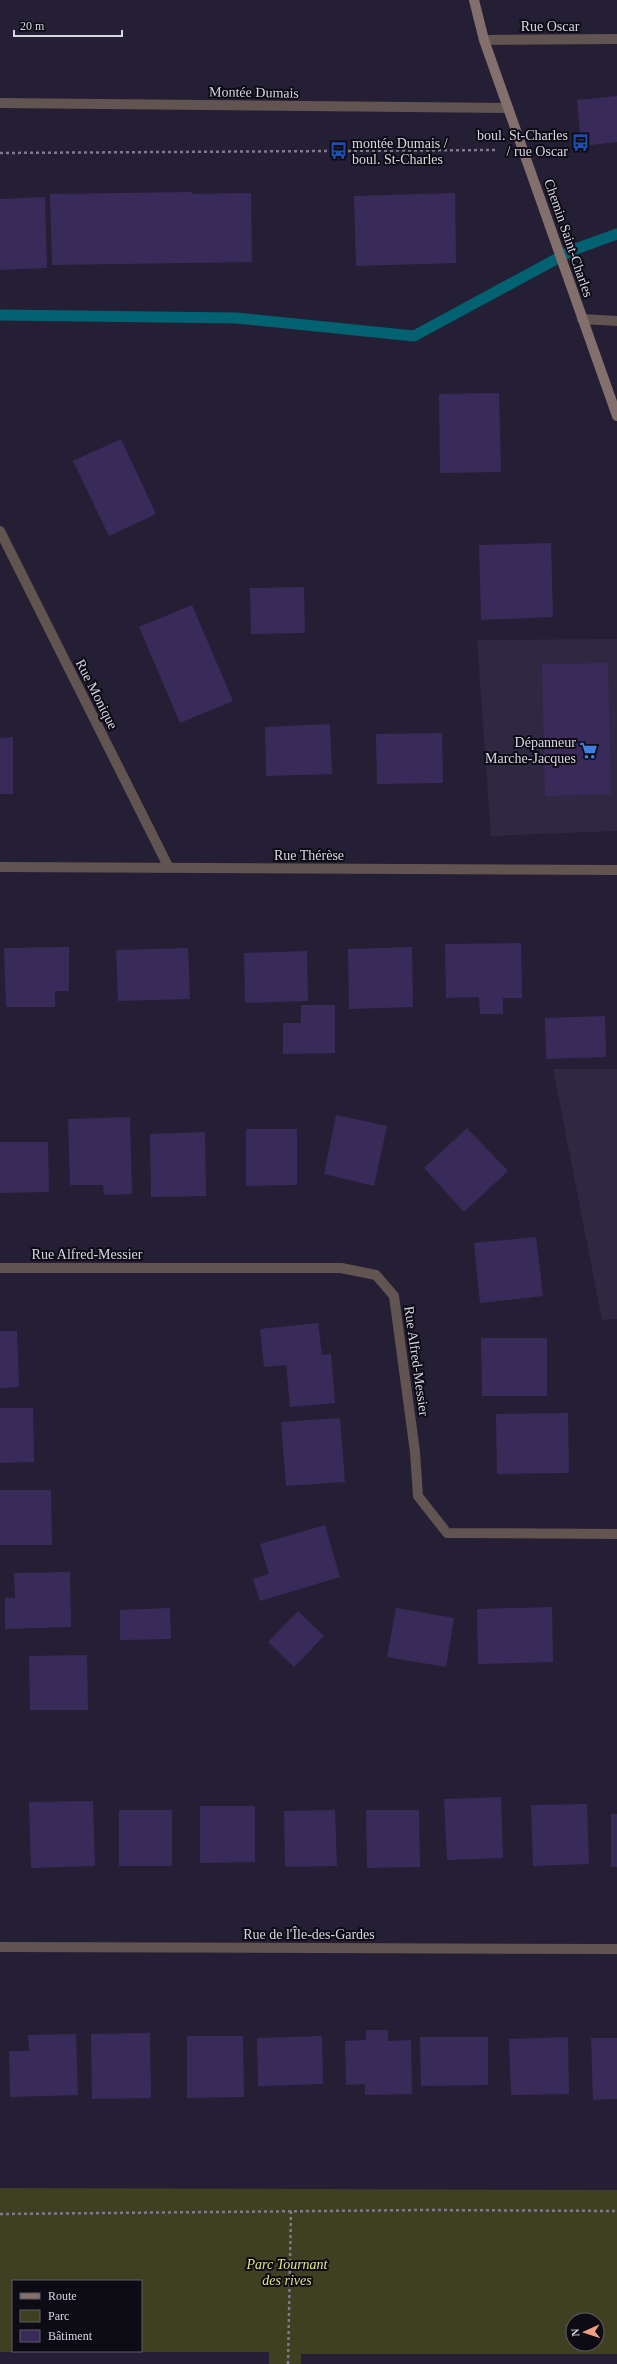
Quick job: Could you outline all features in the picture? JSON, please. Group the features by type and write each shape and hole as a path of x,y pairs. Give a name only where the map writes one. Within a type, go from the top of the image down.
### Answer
{"main road":[{"name":"Chemin Saint-Charles","path":"474,0 484,40 617,416"}],"street":[{"name":"Rue Oscar","path":"484,40 617,39"},
{"name":"Montée Dumais","path":"0,103 508,108"},
{"path":"582,319 617,320"},
{"name":"Rue Monique","path":"0,531 169,868"},
{"name":"Rue Thérèse","path":"0,867 617,870"},
{"name":"Rue Alfred-Messier","path":"0,1268 341,1268 376,1275 394,1296 415,1452 418,1496 447,1533 617,1534"},
{"name":"Rue de l'Île-des-Gardes","path":"0,1947 617,1950"}],"path":[{"path":"0,153 523,150"},
{"path":"0,2214 291,2211 617,2211"},
{"path":"288,2364 291,2211"}],"shaded area":[{"path":"617,639 617,831 491,836 477,640"},
{"path":"553,1069 617,1069 617,1319 602,1320"}],"green space":[{"name":"Parc Tournant des rives","path":"0,2188 617,2190 617,2354 301,2354 301,2364 269,2364 269,2352 142,2352 142,2280 12,2280 12,2352 0,2352"}],"building":[{"path":"617,96 617,142 581,146 577,100"},
{"path":"192,192 192,194 251,193 252,262 52,265 50,194"},
{"path":"455,193 456,263 356,266 354,196"},
{"path":"45,197 47,268 0,270 0,199"},
{"path":"499,393 501,472 440,473 439,394"},
{"path":"121,439 156,514 109,536 73,461"},
{"path":"551,543 553,617 481,620 479,545"},
{"path":"304,587 305,633 251,634 250,588"},
{"path":"192,605 233,701 180,723 139,627"},
{"path":"608,663 611,794 545,796 542,664"},
{"path":"330,724 332,774 266,776 265,727"},
{"path":"442,733 443,783 377,784 376,734"},
{"path":"13,737 13,794 0,794 0,738"},
{"path":"521,943 522,998 503,998 503,1014 480,1014 479,997 446,998 445,944"},
{"path":"69,947 69,991 55,991 55,1007 6,1007 4,948"},
{"path":"412,947 413,1007 349,1009 348,949"},
{"path":"188,948 190,999 118,1001 116,950"},
{"path":"307,951 308,1001 245,1003 244,953"},
{"path":"301,1005 335,1005 335,1053 283,1054 283,1023 301,1023"},
{"path":"605,1016 606,1057 546,1059 545,1018"},
{"path":"336,1115 387,1126 374,1186 324,1174"},
{"path":"130,1117 132,1194 104,1195 103,1185 70,1185 68,1119"},
{"path":"467,1128 508,1171 464,1212 424,1168"},
{"path":"246,1129 297,1129 297,1185 246,1186"},
{"path":"205,1132 206,1196 151,1197 150,1134"},
{"path":"0,1142 48,1142 49,1192 0,1193"},
{"path":"536,1237 543,1296 480,1303 474,1243"},
{"path":"318,1323 322,1355 331,1354 335,1403 290,1407 286,1365 264,1367 260,1329"},
{"path":"0,1331 17,1331 19,1387 0,1388"},
{"path":"481,1338 547,1338 547,1396 482,1396"},
{"path":"0,1408 33,1408 34,1462 0,1463"},
{"path":"568,1413 569,1473 497,1474 496,1414"},
{"path":"340,1418 345,1482 286,1486 281,1422"},
{"path":"0,1490 51,1490 52,1545 0,1545"},
{"path":"325,1525 340,1577 260,1601 253,1579 269,1574 260,1544"},
{"path":"70,1572 71,1627 5,1629 5,1598 15,1598 14,1573"},
{"path":"552,1607 553,1662 478,1664 477,1609"},
{"path":"170,1608 171,1639 120,1640 120,1610"},
{"path":"396,1608 454,1618 446,1667 387,1657"},
{"path":"298,1611 324,1636 294,1667 268,1642"},
{"path":"87,1655 88,1710 30,1710 29,1656"},
{"path":"501,1797 503,1858 447,1860 444,1799"},
{"path":"93,1801 95,1866 31,1868 29,1802"},
{"path":"587,1804 589,1864 533,1866 531,1805"},
{"path":"200,1806 255,1806 255,1862 200,1863"},
{"path":"119,1810 172,1810 172,1866 119,1866"},
{"path":"335,1810 337,1866 285,1867 284,1811"},
{"path":"366,1810 419,1810 420,1867 367,1868"},
{"path":"611,1814 617,1814 617,1867 611,1867"},
{"path":"366,2030 388,2030 388,2041 411,2040 412,2094 365,2095 365,2084 346,2085 345,2041 366,2040"},
{"path":"150,2033 151,2098 92,2099 91,2034"},
{"path":"76,2034 78,2095 10,2097 9,2051 29,2051 28,2035"},
{"path":"187,2036 243,2036 244,2097 187,2098"},
{"path":"322,2036 323,2084 258,2086 257,2038"},
{"path":"420,2037 488,2037 488,2085 421,2086"},
{"path":"568,2037 569,2094 511,2095 509,2039"},
{"path":"591,2038 617,2038 617,2099 593,2100"}],"waterway":[{"path":"0,315 236,318 414,336 573,250 617,234"}],"place":[{"name":"boul. St-Charles / rue Oscar","path":"581,143"},
{"name":"montée Dumais / boul. St-Charles","path":"339,151"},
{"name":"Dépanneur Marche-Jacques","path":"589,750"}]}
